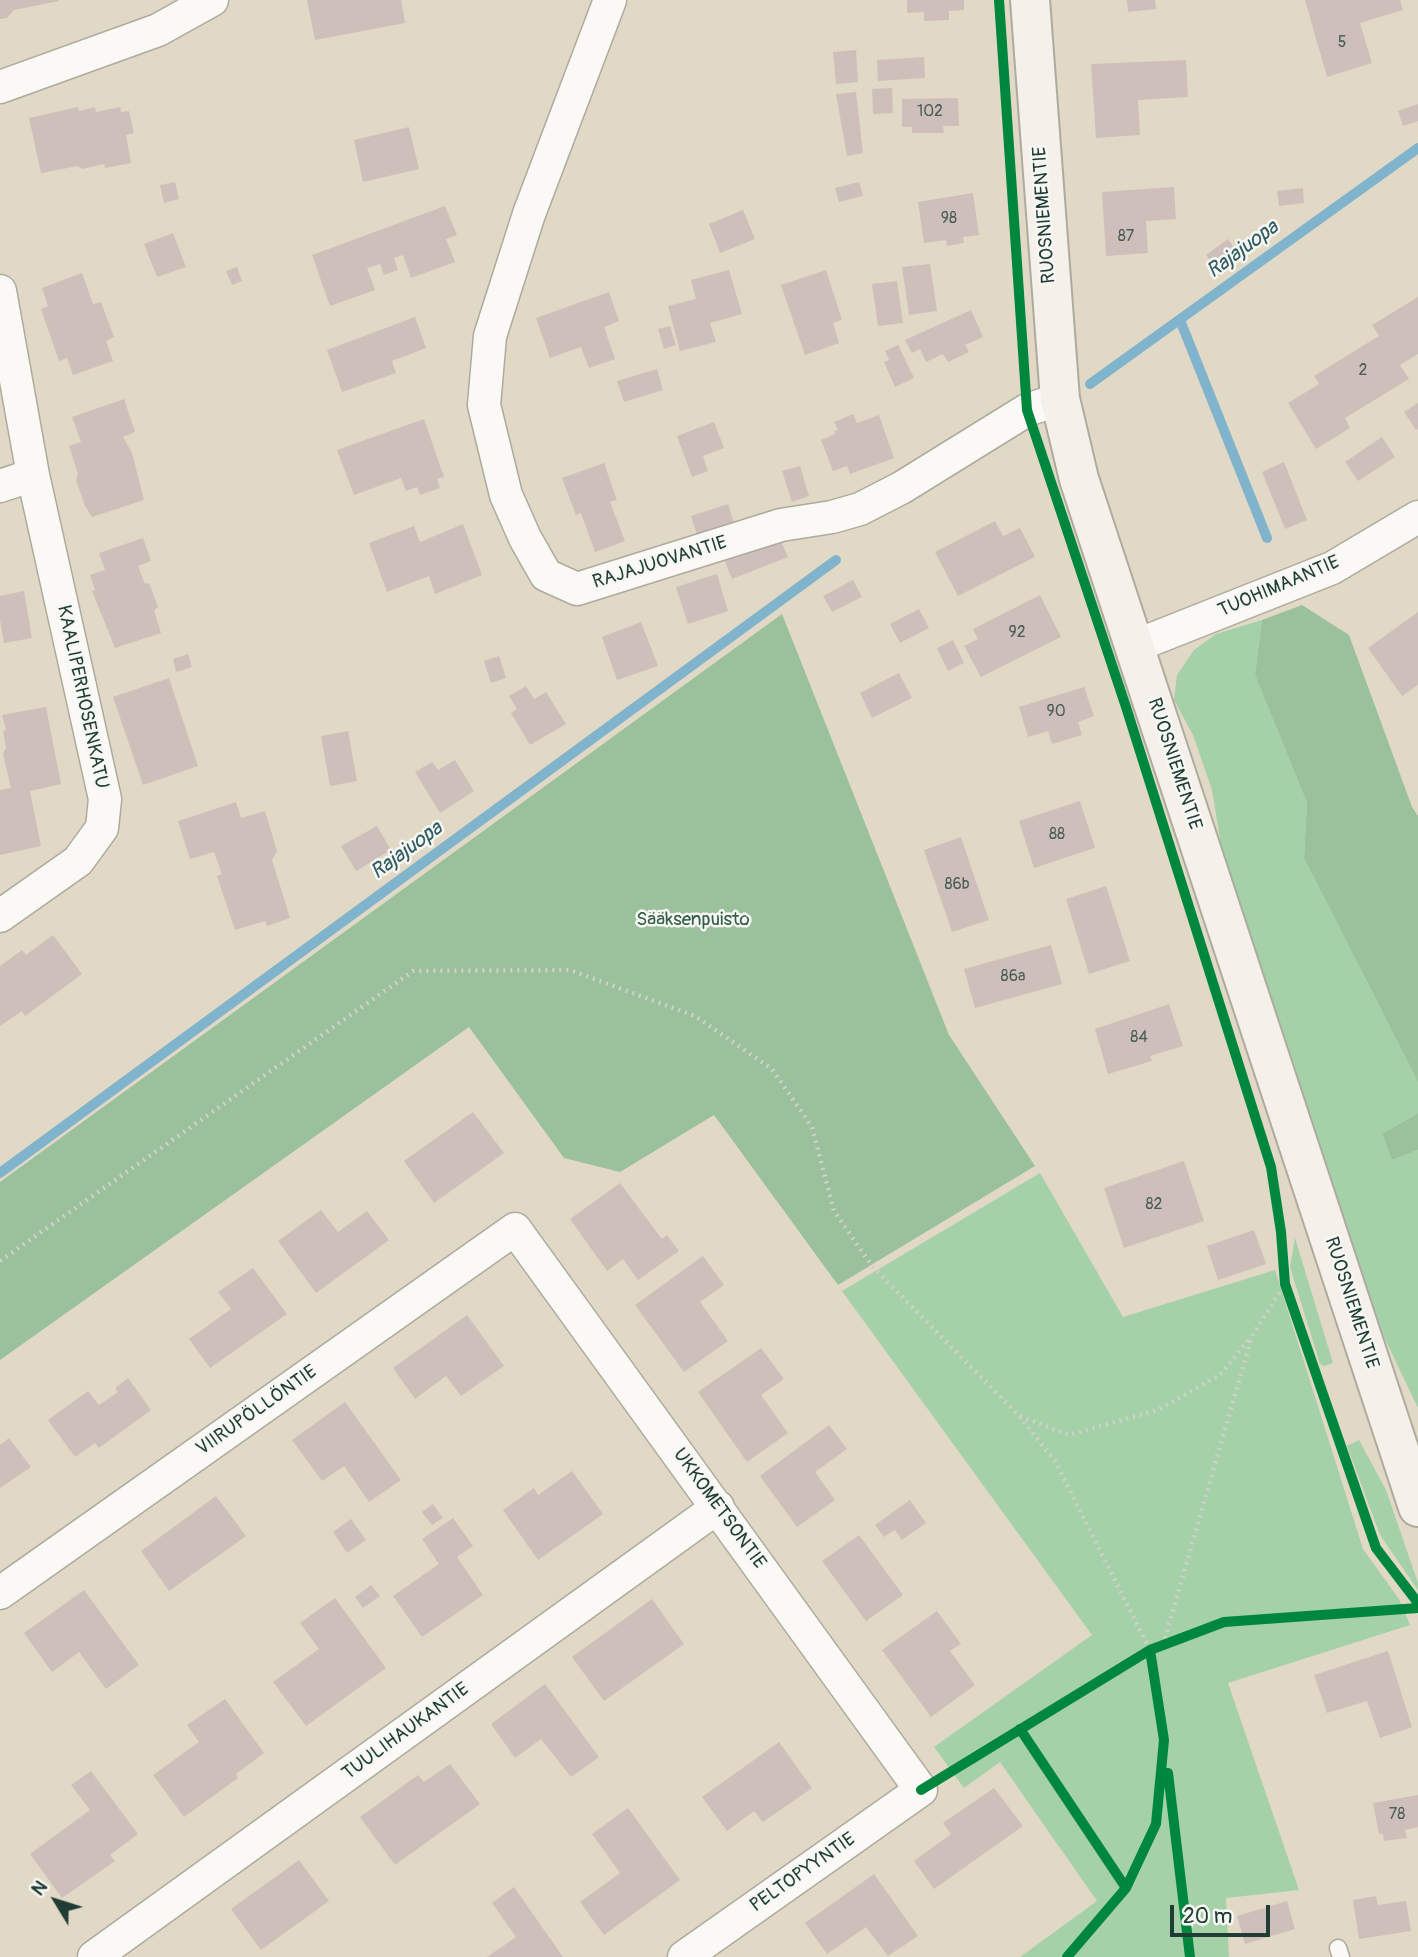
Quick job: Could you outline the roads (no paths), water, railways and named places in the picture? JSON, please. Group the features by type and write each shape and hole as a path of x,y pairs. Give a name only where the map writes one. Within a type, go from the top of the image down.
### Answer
{"main road":[{"name":"RUOSNIEMENTIE","path":"1030,0 1060,399 1079,479 1418,1507"}],"street":[{"path":"0,88 158,30 212,0"},
{"name":"RAJAJUOVANTIE","path":"610,0 529,214 491,336 484,405 506,495 525,538 546,575 577,589 781,525 832,517 860,509 901,488 1027,410 1060,399"},
{"name":"KAALIPERHOSENKATU","path":"0,291 33,475 105,799 102,828 78,861 0,916"},
{"path":"0,486 33,475"},
{"name":"TUOHIMAANTIE","path":"1135,646 1332,568 1418,517"},
{"name":"UKKOMETSONTIE","path":"515,1228 921,1790"},
{"name":"VIIRUPÖLLÖNTIE","path":"0,1593 515,1228"},
{"name":"TUULIHAUKANTIE","path":"94,1957 718,1507"},
{"name":"PELTOPYYNTIE","path":"684,1957 921,1790"}],"waterway":[{"name":"Rajajuopa","path":"1090,384 1418,148"},
{"path":"1180,320 1267,538"},
{"name":"Rajajuopa","path":"0,1173 836,560"}],"park label":[{"name":"Sääksenpuisto","path":"693,920"}]}
